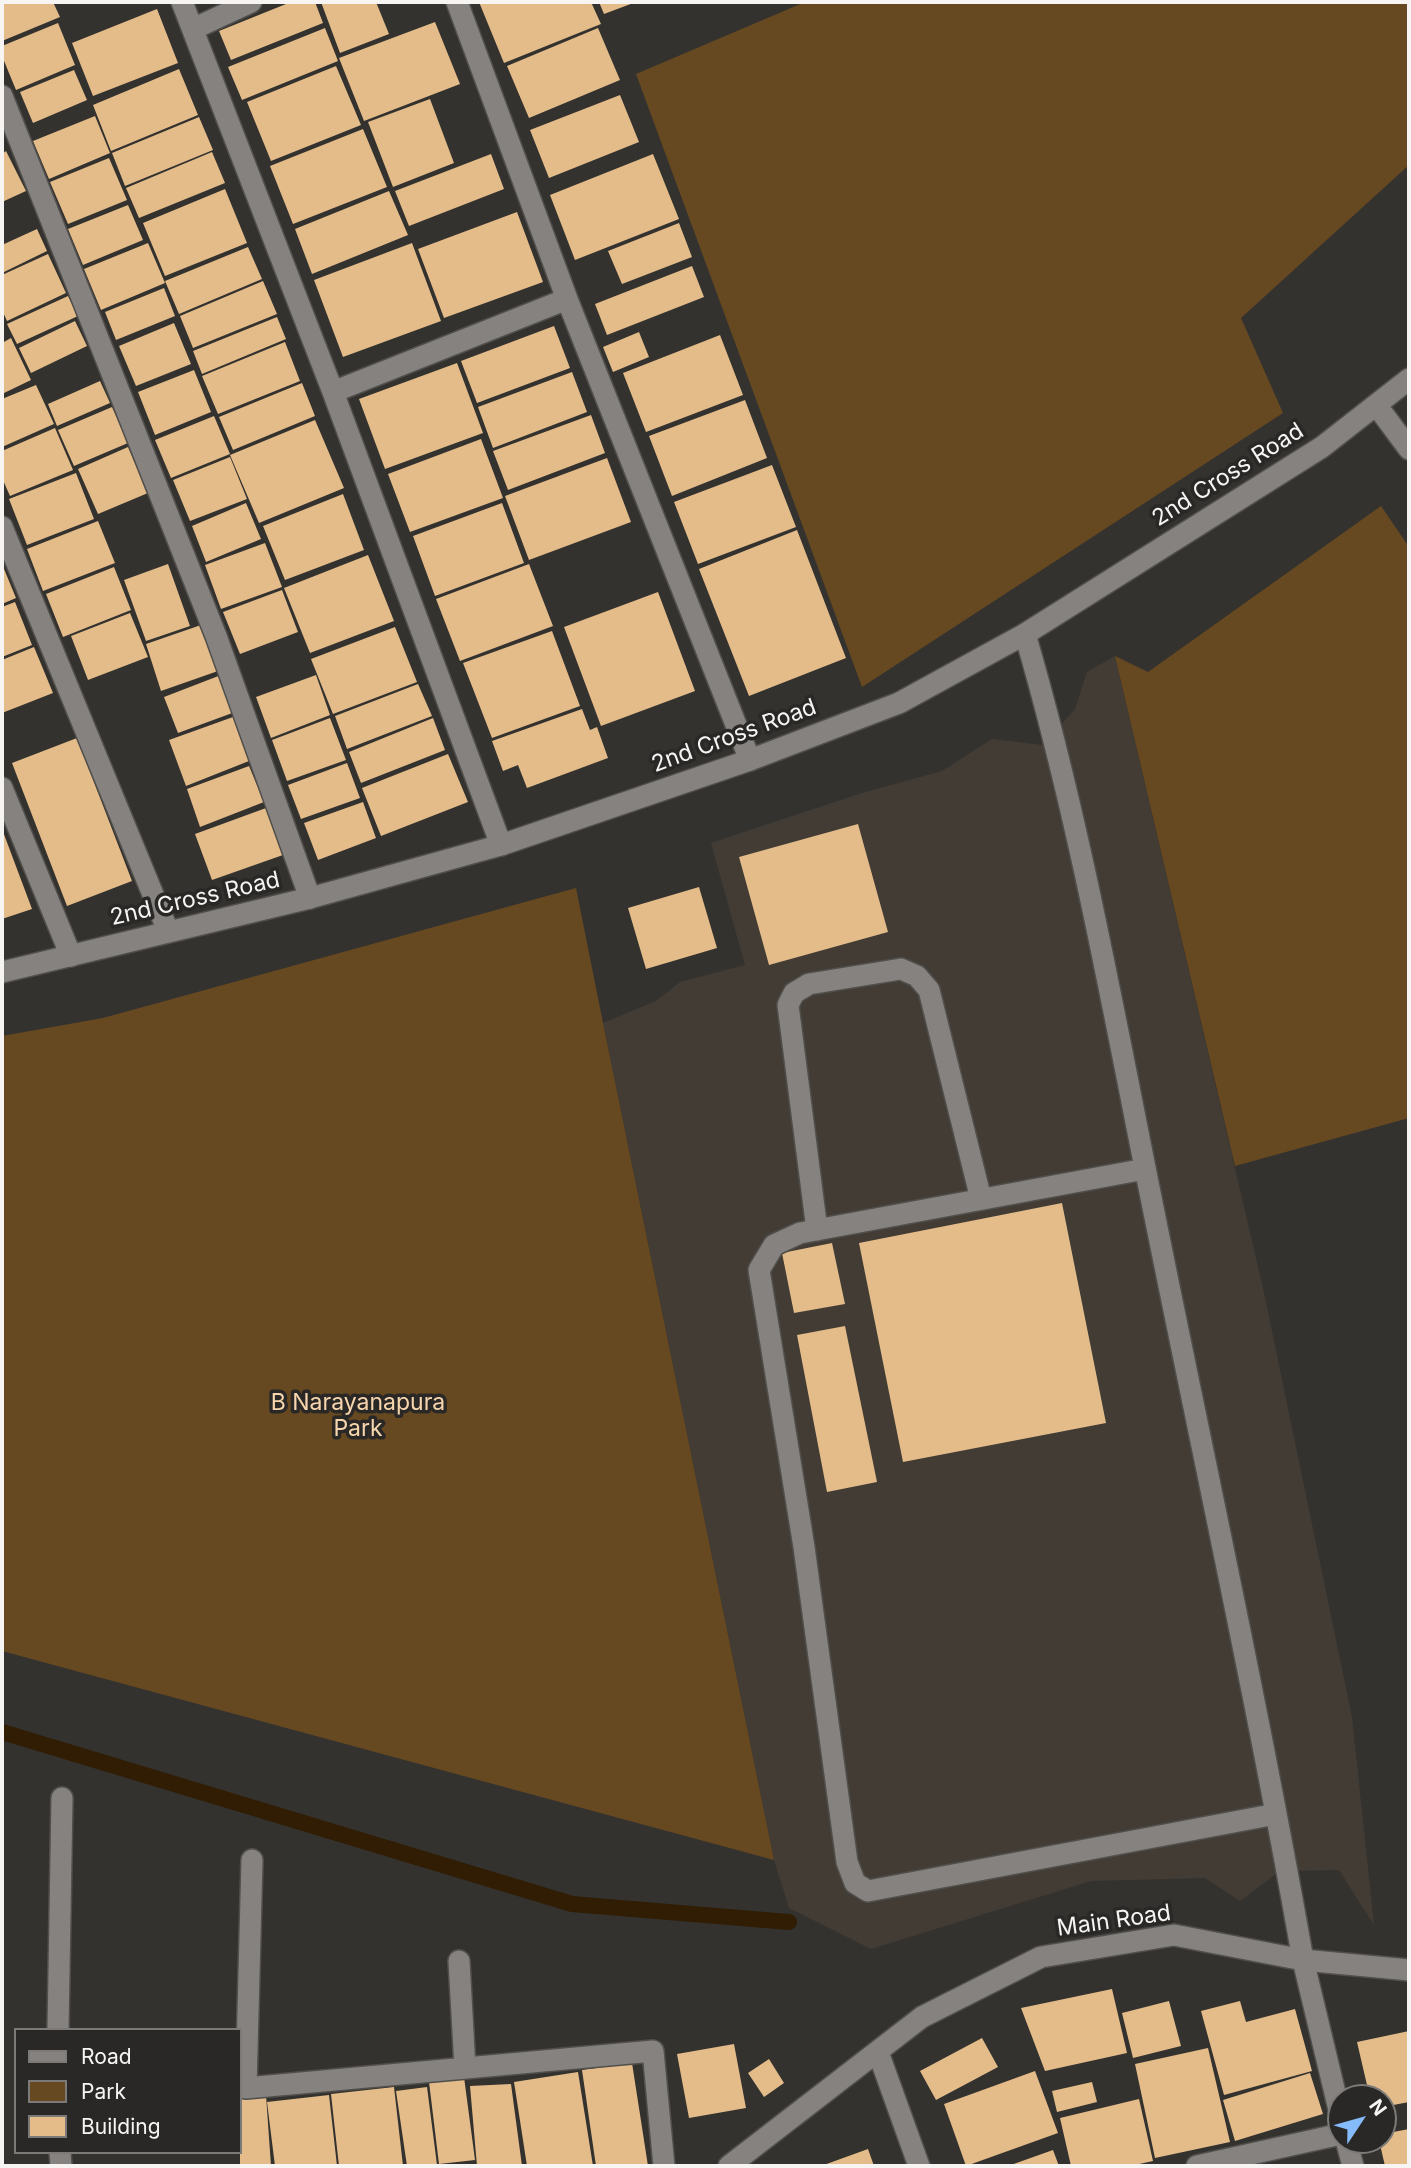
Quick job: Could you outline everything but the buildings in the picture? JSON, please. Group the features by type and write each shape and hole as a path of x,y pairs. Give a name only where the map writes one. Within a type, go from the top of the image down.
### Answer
{"street":[{"path":"182,2 333,392 501,845"},
{"path":"193,29 251,2"},
{"path":"457,2 567,299 750,760"},
{"path":"2,96 216,636 310,898"},
{"path":"333,392 567,299"},
{"name":"2nd Cross Road","path":"2,972 310,898 501,845 750,760 899,703 1025,634 1322,447 1409,379"},
{"path":"1377,406 1409,449"},
{"path":"2,527 168,931"},
{"path":"1025,634 1050,719 1145,1169 1276,1814 1303,1960 1333,2084"},
{"path":"2,788 71,956"},
{"path":"817,1230 788,1004 794,993 809,984 901,968 917,976 929,990 982,1199"},
{"path":"1145,1169 800,1233 775,1244 759,1270 804,1547 847,1862 855,1883 868,1891 1276,1814"},
{"path":"58,2028 62,1798"},
{"path":"252,1860 246,2088 653,2051 664,2166"},
{"name":"Main Road","path":"729,2166 922,2017 1041,1957 1174,1935 1303,1960 1409,1970"},
{"path":"459,1961 465,2068"},
{"path":"878,2052 919,2166"},
{"path":"1197,2166 1327,2137"}],"shaded area":[{"path":"1115,656 1263,1288 1352,1717 1374,1925 1339,1870 1280,1871 1240,1901 1205,1878 1091,1881 871,1949 789,1908 774,1860 603,1023 656,1001 680,982 745,965 711,843 862,793 942,771 992,739 1043,745 1075,709 1087,672"}],"green space":[{"path":"805,2 1409,2 1409,165 1241,318 1283,413 862,687 636,74"},
{"path":"1381,506 1409,547 1409,1118 1235,1166 1115,656 1148,672"},
{"name":"B Narayanapura Park","path":"576,888 774,1860 2,1651 2,1036 103,1018"}],"waterway":[{"path":"2,1732 572,1904 789,1922"}]}
